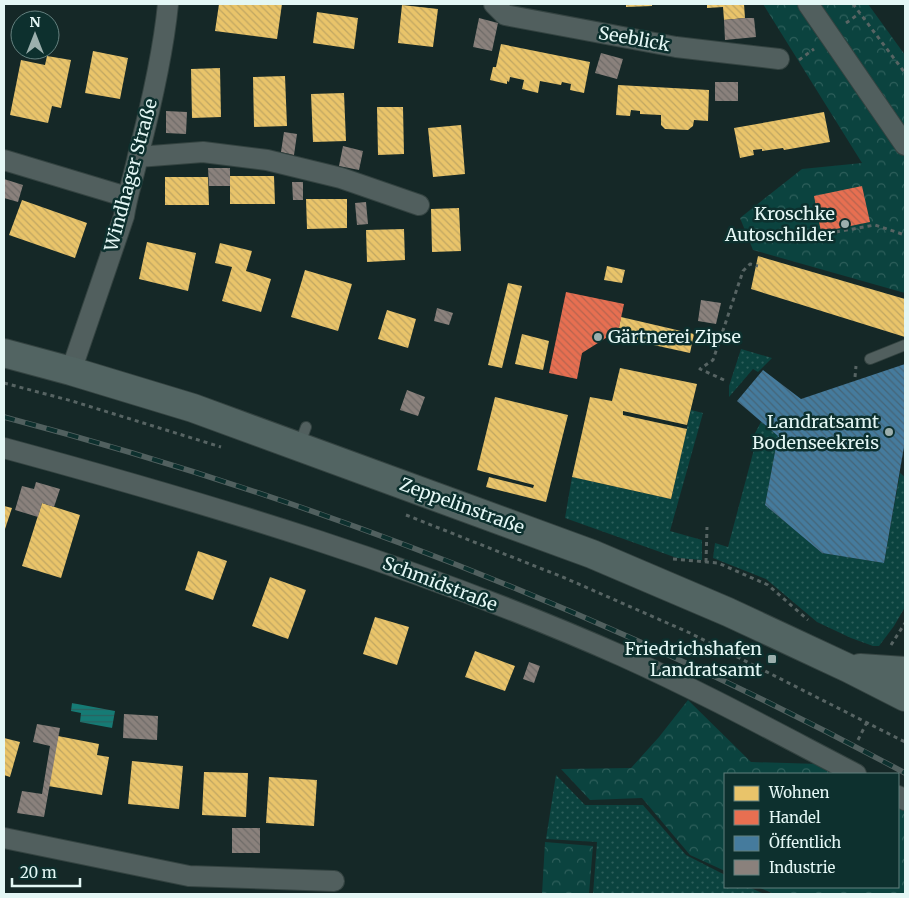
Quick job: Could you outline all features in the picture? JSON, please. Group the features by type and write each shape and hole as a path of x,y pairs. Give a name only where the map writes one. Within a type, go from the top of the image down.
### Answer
{"main road":[{"name":"Zeppelinstraße","path":"4,353 193,408 303,436 592,554 728,612 905,697"},
{"path":"848,668 905,672"}],"street":[{"name":"Windhager Straße","path":"71,371 124,216 164,37 168,4"},
{"name":"Seeblick","path":"494,4 505,15 676,47 779,59"},
{"path":"808,4 905,145"},
{"path":"138,156 203,152 267,160 341,178 419,204"},
{"path":"4,160 127,198"},
{"name":"Schmidstraße","path":"4,448 308,536 434,580 622,656 854,773"},
{"path":"4,838 188,876 334,881"}],"lane":[{"path":"870,359 905,345"}],"path":[{"path":"853,4 905,73"},
{"path":"836,232 875,225 905,235"},
{"path":"724,380 700,369 713,360 743,271 750,264 758,266"},
{"path":"4,383 72,401 228,450"},
{"path":"400,512 565,578 690,633 905,742"},
{"path":"706,562 707,527"},
{"path":"890,646 905,623"},
{"path":"858,740 867,722"}],"green space":[{"path":"763,4 868,4 905,55 905,293 753,250 740,218 802,169 862,163"},
{"path":"741,349 772,358 758,372 753,369 729,397 729,386"},
{"path":"691,410 703,413 670,531 702,540 702,560 677,558 565,518 572,477 671,499"},
{"path":"761,422 778,436 765,505 822,553 884,563 900,473 905,477 905,607 879,646 873,646 851,638 817,622 766,579 713,558 715,543 728,547 757,438 754,435"},
{"path":"688,700 751,762 820,764 837,773 724,773 724,871 690,855 642,798 590,800 561,769 631,768 659,737"},
{"path":"556,775 585,805 643,805 686,855 724,874 724,888 751,888 764,894 593,894 597,842 546,839"},
{"path":"899,808 905,811 905,894 774,894 760,888 899,888"},
{"path":"545,842 593,846 589,894 542,894"}],"water":[{"path":"72,703 115,711 112,728 80,722 81,713 71,711"}],"building: Wohnen":[{"path":"219,4 282,4 277,39 215,31"},
{"path":"626,4 652,4 652,6 626,7"},
{"path":"707,4 744,4 745,18 724,20 723,7 707,8"},
{"path":"402,5 438,9 433,47 398,43"},
{"path":"317,12 358,18 354,49 313,43"},
{"path":"501,44 590,62 584,93 570,90 571,84 562,82 561,85 540,81 538,93 522,89 524,80 510,77 507,84 490,80 493,67 496,67"},
{"path":"93,51 128,58 120,99 85,93"},
{"path":"60,58 71,60 61,108 52,106 48,123 10,115 21,60 45,65 46,60 60,60"},
{"path":"220,68 221,117 192,118 191,69"},
{"path":"285,76 287,126 254,127 253,77"},
{"path":"618,85 709,90 708,121 694,120 693,126 688,130 665,129 661,125 661,115 640,114 640,111 631,110 630,116 616,115"},
{"path":"344,93 346,141 313,142 311,94"},
{"path":"377,107 403,107 404,154 378,155"},
{"path":"824,112 830,142 784,150 783,148 762,151 762,149 753,150 754,155 740,158 734,128"},
{"path":"461,125 465,174 433,177 428,128"},
{"path":"230,176 274,176 275,204 230,204"},
{"path":"165,177 208,177 209,205 165,205"},
{"path":"306,199 347,199 347,228 307,229"},
{"path":"22,200 87,223 75,258 9,235"},
{"path":"459,208 461,251 432,252 431,209"},
{"path":"404,229 405,260 367,262 366,230"},
{"path":"147,242 196,253 188,291 139,279"},
{"path":"220,243 252,251 246,271 271,279 261,312 222,301 232,267 215,263"},
{"path":"758,256 905,299 905,337 751,289"},
{"path":"607,266 625,270 622,283 604,280"},
{"path":"305,270 352,284 338,331 291,317"},
{"path":"508,283 522,286 502,368 488,365"},
{"path":"387,310 416,319 408,348 378,339"},
{"path":"621,317 694,334 690,353 617,337"},
{"path":"522,334 549,341 543,370 515,364"},
{"path":"620,368 697,384 687,425 623,411 623,415 687,429 671,499 572,477 590,397 612,401"},
{"path":"495,397 568,415 546,502 486,487 489,477 533,488 534,485 477,470"},
{"path":"42,503 80,515 61,578 22,566"},
{"path":"4,506 12,508 4,532"},
{"path":"198,551 227,561 213,600 185,590"},
{"path":"270,577 306,590 288,639 252,626"},
{"path":"375,617 409,627 397,665 363,654"},
{"path":"475,651 515,666 505,691 465,677"},
{"path":"58,736 99,744 97,755 109,757 102,795 48,786"},
{"path":"4,738 20,742 10,777 4,775"},
{"path":"132,761 183,766 179,809 128,804"},
{"path":"204,772 248,773 246,817 202,815"},
{"path":"269,777 317,780 314,826 266,823"}],"building: Handel":[{"path":"862,186 870,222 821,232 814,196"},
{"path":"566,292 624,304 617,337 609,336 582,353 577,379 549,373"}],"building: Öffentlich":[{"path":"905,364 905,441 884,563 822,553 765,505 778,436 737,401 763,370 801,399"}],"building: Industrie":[{"path":"479,18 498,23 492,51 473,47"},
{"path":"754,18 756,37 725,40 724,20"},
{"path":"601,53 623,59 617,79 595,73"},
{"path":"715,82 738,82 738,101 715,101"},
{"path":"166,111 187,112 186,134 166,133"},
{"path":"284,132 297,134 294,155 281,152"},
{"path":"343,146 363,151 359,170 339,166"},
{"path":"208,168 230,168 230,186 209,186"},
{"path":"4,179 23,185 18,202 4,198"},
{"path":"292,182 303,182 303,200 293,200"},
{"path":"366,202 368,224 357,225 355,203"},
{"path":"701,300 721,303 716,324 698,321"},
{"path":"437,308 453,313 449,325 434,321"},
{"path":"407,390 425,397 418,416 400,410"},
{"path":"36,482 60,489 54,507 42,503 38,517 15,510 22,486 34,489"},
{"path":"529,662 540,666 534,683 523,679"},
{"path":"124,714 158,716 157,740 123,738"},
{"path":"37,724 60,728 44,817 17,813 22,791 42,794 50,746 33,742"},
{"path":"232,828 260,828 260,853 232,853"}],"railway":[{"path":"4,417 121,450 237,486 352,525 465,568 577,614 687,664 797,717 905,773"}],"place":[{"name":"Kroschke Autoschilder","path":"845,224"},
{"name":"Gärtnerei Zipse","path":"598,337"},
{"name":"Landratsamt Bodenseekreis","path":"889,432"},
{"name":"Friedrichshafen Landratsamt","path":"772,659"}]}
